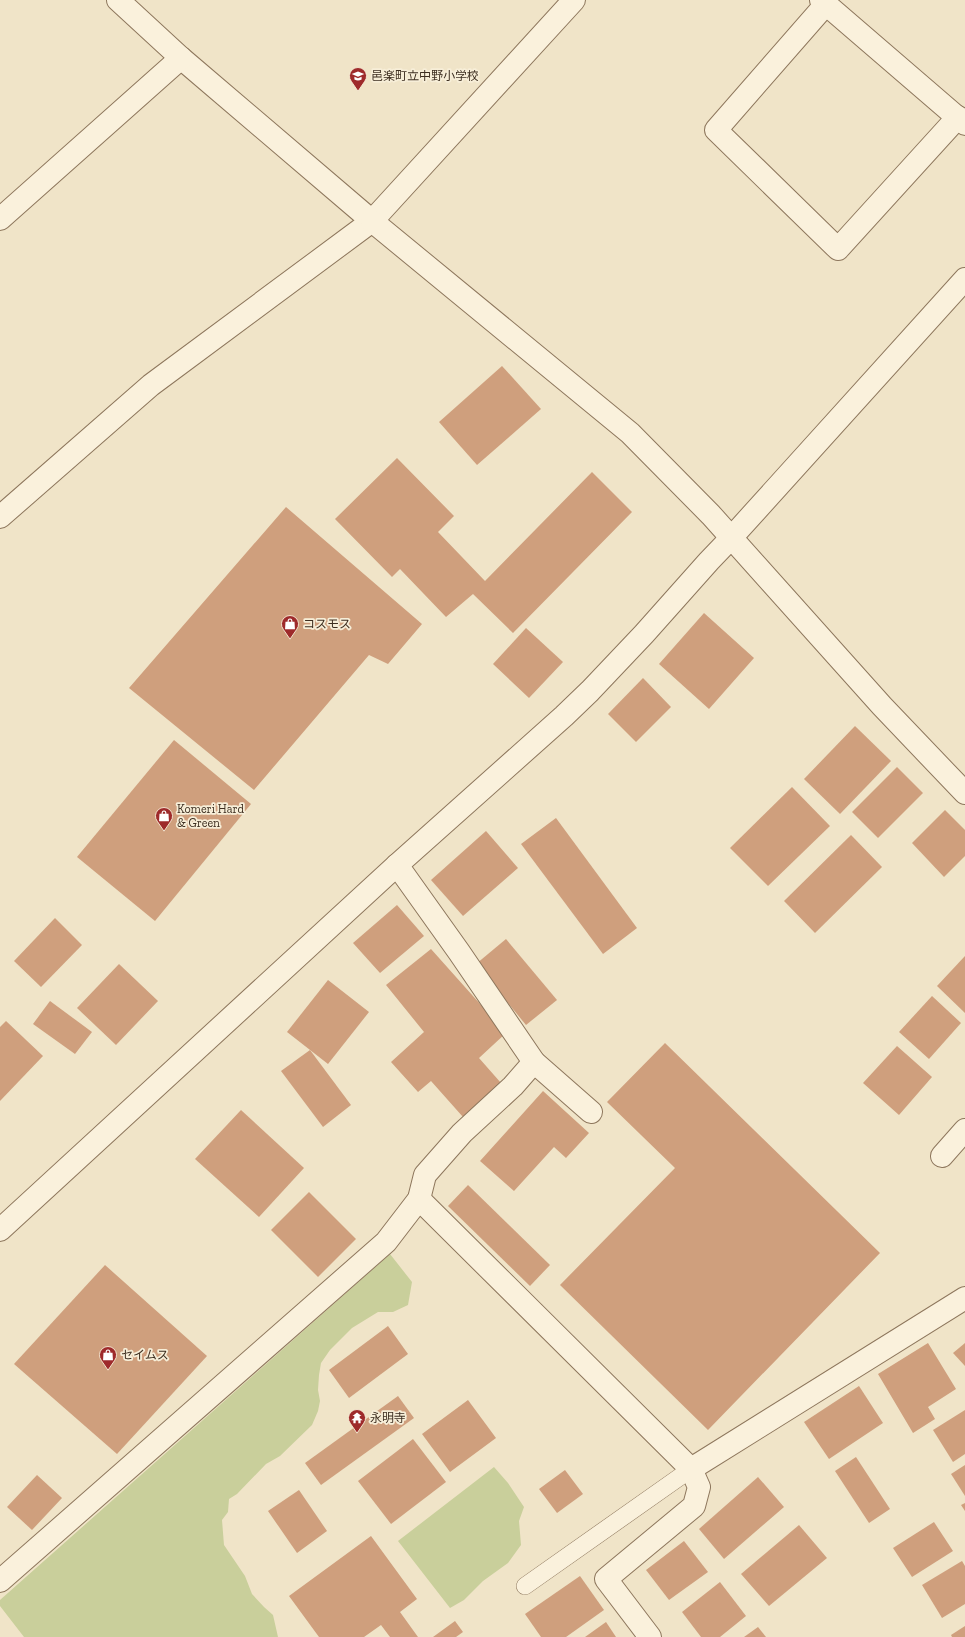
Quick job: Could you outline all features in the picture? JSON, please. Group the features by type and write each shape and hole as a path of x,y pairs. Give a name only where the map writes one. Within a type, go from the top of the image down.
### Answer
{"street":[{"path":"118,0 181,58 372,221 630,433 700,503 882,706 965,793"},
{"path":"0,517 151,385 372,221 574,0"},
{"path":"824,2 961,120 838,249 716,130 824,2"},
{"path":"0,219 181,58"},
{"path":"0,1230 397,865 590,691 644,634 709,561 732,538 965,279"},
{"path":"397,865 460,952 534,1062 591,1112"},
{"path":"0,1582 386,1242 418,1199 425,1175 462,1133 513,1086 534,1062"},
{"path":"942,1156 965,1130"},
{"path":"418,1199 691,1469 698,1486 694,1506 606,1579 650,1637"},
{"path":"691,1469 965,1298"}],"lane":[{"path":"525,1586 691,1469"}],"green space":[{"path":"390,1254 412,1282 408,1305 393,1312 378,1312 352,1328 330,1350 321,1363 318,1390 320,1401 318,1411 312,1425 280,1456 266,1464 237,1494 229,1499 228,1512 222,1520 224,1545 245,1576 252,1594 273,1615 278,1637 24,1637 0,1606 0,1600"},
{"path":"494,1467 508,1483 524,1507 519,1521 521,1545 508,1563 483,1581 464,1600 450,1608 398,1541"}],"building":[{"path":"502,366 541,409 477,465 439,422"},
{"path":"397,458 454,516 438,532 485,581 592,472 632,512 513,633 473,594 446,617 400,569 392,577 335,519"},
{"name":"コスモス","path":"286,507 422,624 388,664 369,655 254,790 129,688"},
{"path":"704,613 754,658 709,709 659,664"},
{"path":"526,628 563,662 529,698 493,664"},
{"path":"643,678 671,707 636,742 608,714"},
{"path":"855,726 891,761 840,814 804,779"},
{"name":"Komeri Hard & Green","path":"174,740 251,804 155,921 77,857"},
{"path":"897,767 923,793 878,838 852,812"},
{"path":"792,787 830,826 768,886 730,848"},
{"path":"945,810 965,830 965,856 944,877 912,843"},
{"path":"556,818 637,928 603,954 521,844"},
{"path":"486,831 518,868 463,916 431,880"},
{"path":"851,835 882,867 815,933 784,901"},
{"path":"397,905 424,936 380,973 353,943"},
{"path":"55,918 82,945 41,987 14,961"},
{"path":"506,939 557,1000 526,1025 476,964"},
{"path":"431,949 506,1033 479,1058 501,1083 463,1117 431,1081 418,1092 391,1062 424,1032 386,985"},
{"path":"965,956 965,1013 937,986"},
{"path":"119,964 158,1001 116,1045 77,1008"},
{"path":"328,980 369,1012 328,1064 287,1032"},
{"path":"932,996 961,1023 929,1059 899,1032"},
{"path":"50,1001 92,1032 75,1054 33,1024"},
{"path":"6,1021 43,1056 0,1101 0,1027"},
{"path":"665,1043 880,1253 708,1430 560,1285 675,1168 607,1102"},
{"path":"897,1046 932,1077 899,1115 863,1083"},
{"path":"310,1050 351,1105 323,1127 281,1071"},
{"path":"543,1091 589,1133 566,1158 554,1147 514,1191 480,1161"},
{"path":"241,1110 304,1168 259,1217 195,1159"},
{"path":"468,1185 550,1265 530,1286 448,1206"},
{"path":"309,1192 356,1239 318,1277 271,1230"},
{"path":"105,1265 207,1356 117,1454 14,1364"},
{"path":"388,1326 408,1354 349,1398 329,1370"},
{"path":"928,1343 956,1389 928,1407 935,1419 913,1433 878,1374"},
{"path":"965,1343 965,1366 953,1353"},
{"path":"859,1386 883,1423 829,1459 804,1422"},
{"path":"398,1396 414,1418 321,1485 305,1463"},
{"path":"468,1400 496,1438 450,1472 422,1434"},
{"path":"965,1410 965,1454 953,1462 933,1430"},
{"path":"413,1439 446,1482 391,1524 358,1481"},
{"path":"856,1457 890,1509 869,1523 835,1471"},
{"path":"965,1465 965,1496 951,1474"},
{"path":"565,1470 583,1494 557,1513 539,1489"},
{"path":"37,1475 62,1498 32,1530 7,1507"},
{"path":"758,1477 784,1507 724,1559 699,1529"},
{"path":"299,1490 327,1531 297,1553 268,1511"},
{"path":"965,1503 965,1511 961,1505"},
{"path":"934,1522 953,1551 912,1577 893,1548"},
{"path":"799,1525 827,1558 769,1606 741,1574"},
{"path":"371,1536 417,1599 400,1612 418,1637 390,1637 381,1625 364,1637 319,1637 289,1596"},
{"path":"684,1541 708,1572 669,1600 646,1570"},
{"path":"962,1561 965,1566 965,1604 942,1618 922,1585"},
{"path":"580,1576 604,1610 566,1637 541,1637 525,1614"},
{"path":"720,1582 746,1616 720,1637 701,1637 682,1612"},
{"path":"455,1621 463,1632 456,1637 433,1637"},
{"path":"606,1622 616,1637 585,1637"},
{"path":"965,1626 965,1637 952,1637 951,1635"},
{"path":"758,1627 766,1637 744,1637"}],"place":[{"name":"邑楽町立中野小学校","path":"358,91"},
{"name":"コスモス","path":"290,639"},
{"name":"Komeri Hard & Green","path":"164,831"},
{"name":"セイムス","path":"108,1370"},
{"name":"永明寺","path":"357,1433"}]}
